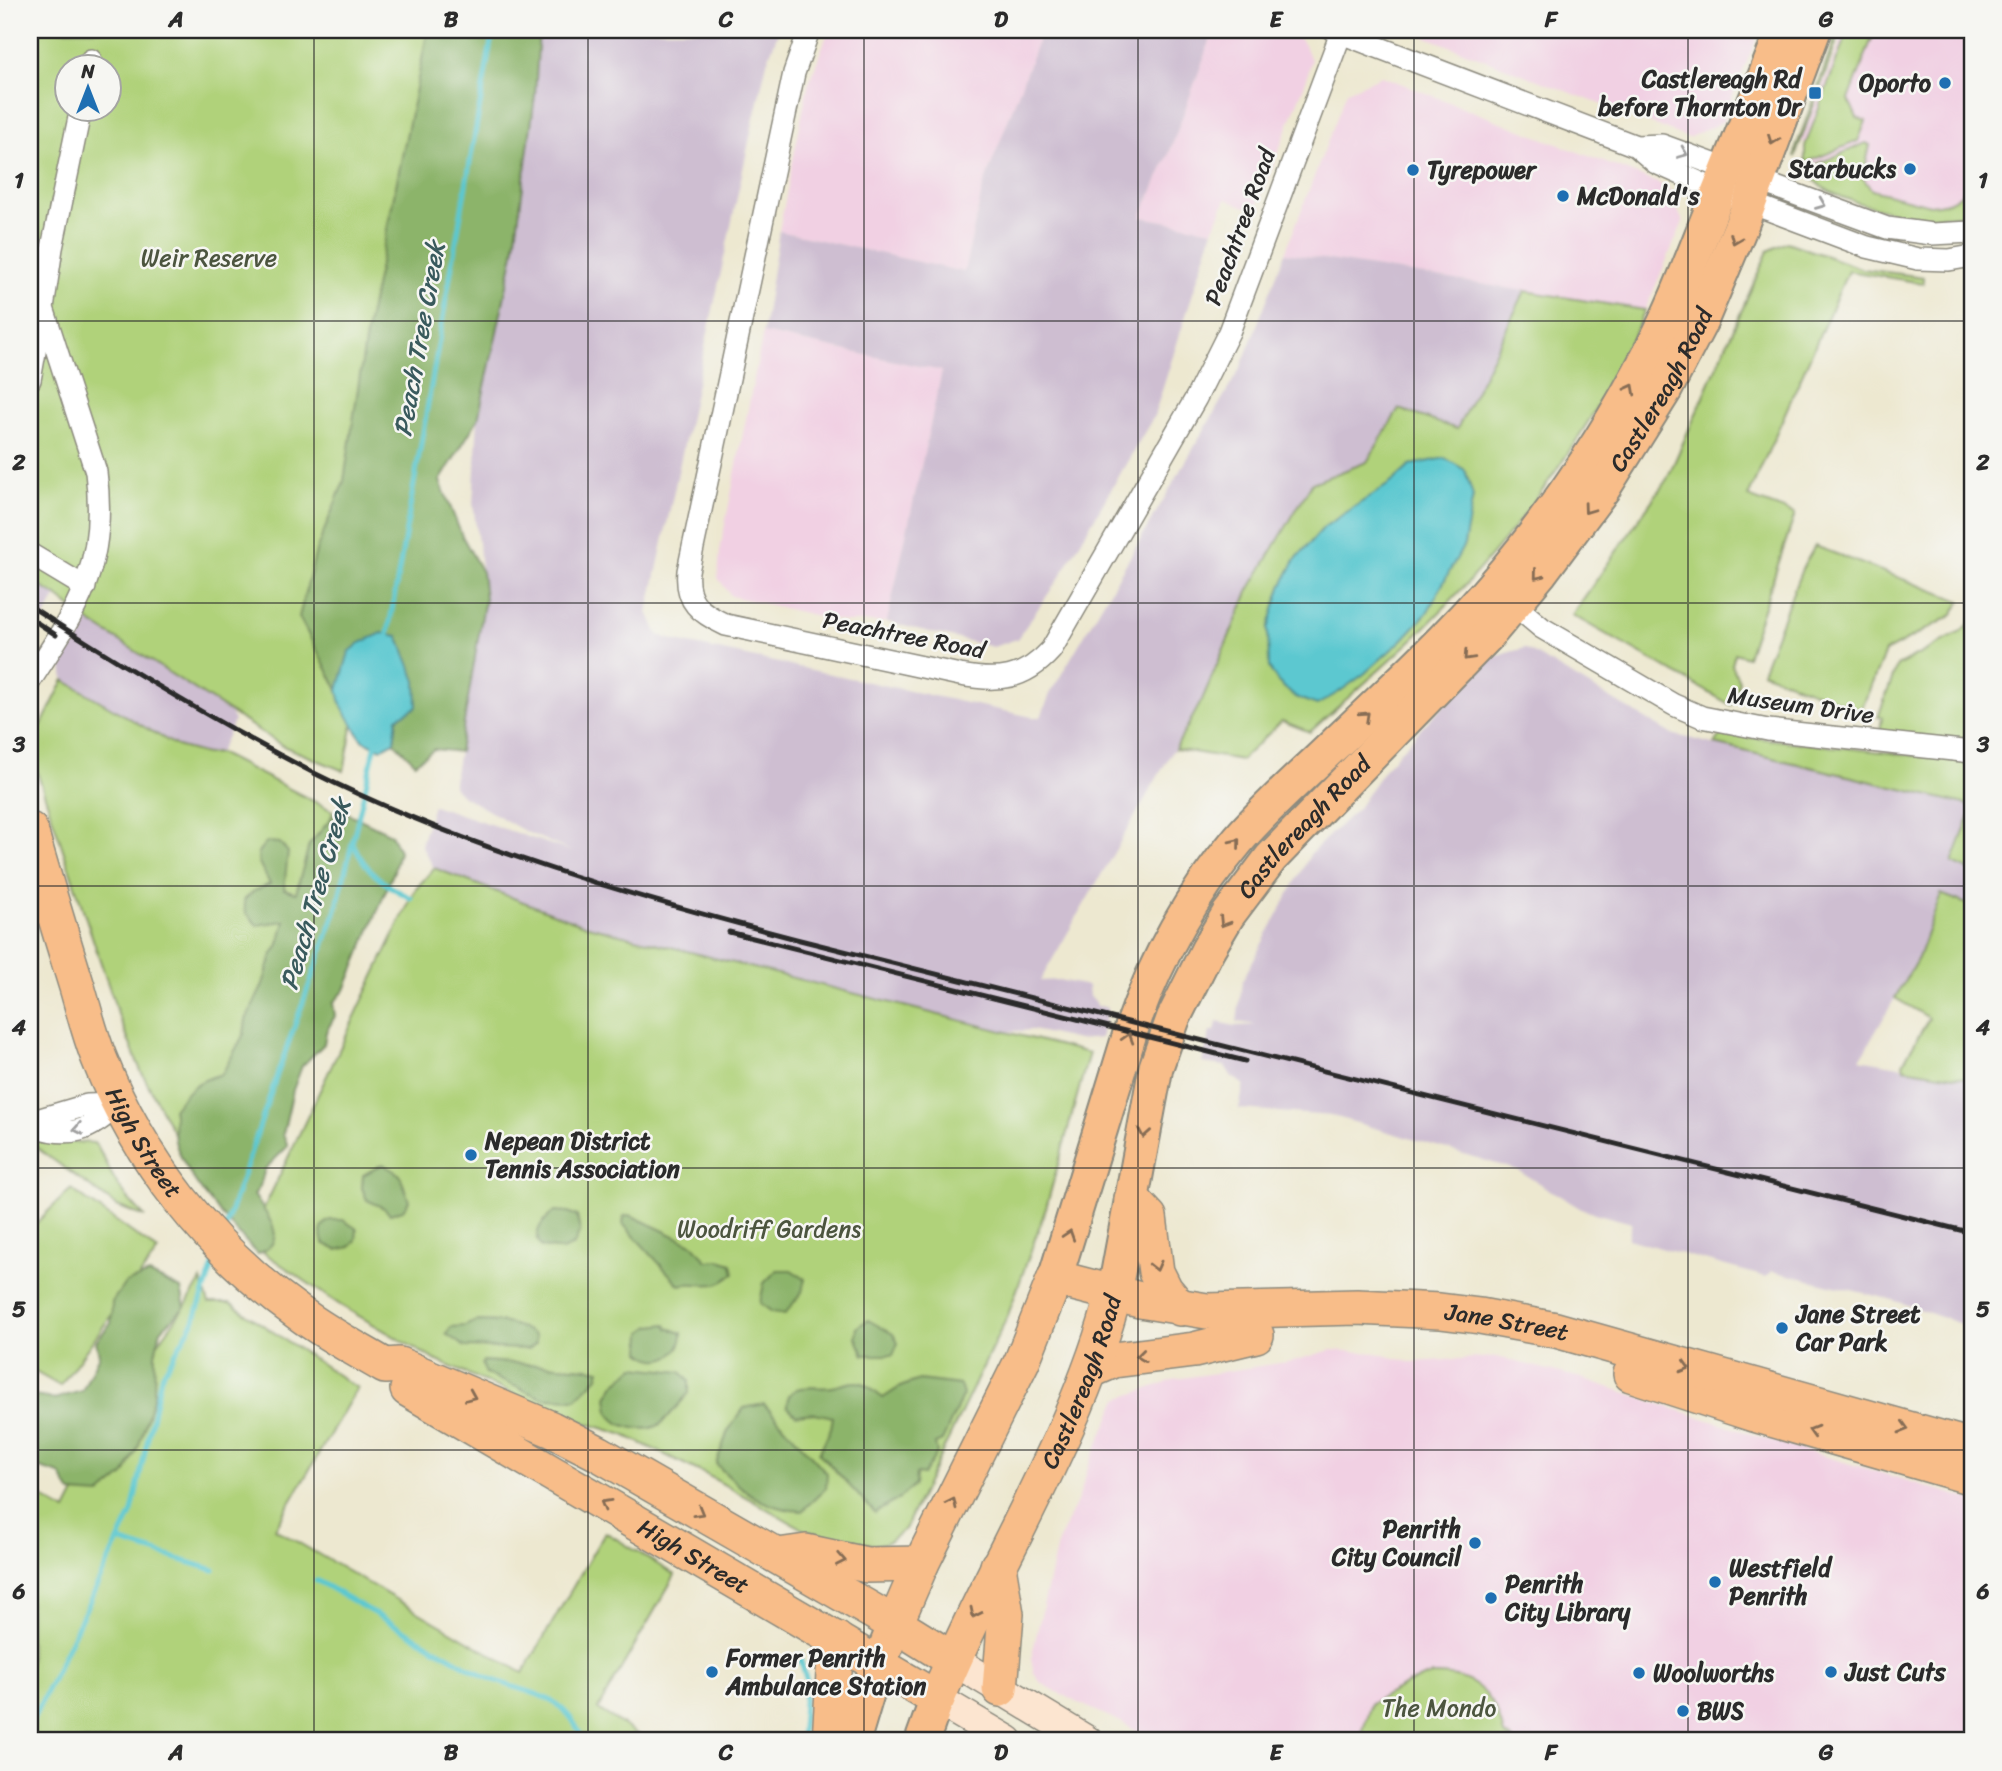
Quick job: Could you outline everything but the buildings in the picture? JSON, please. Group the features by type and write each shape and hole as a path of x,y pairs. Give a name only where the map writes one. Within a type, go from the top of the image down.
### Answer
{"highway":[{"name":"High Street","path":"30,830 90,1034 119,1104 148,1153 205,1230 233,1259 301,1315 385,1366 393,1381 937,1699"},
{"path":"1132,1199 1149,1217 1156,1272 1165,1290 1180,1308"},
{"name":"Jane Street","path":"1048,1298 1111,1306 1234,1312 1357,1307 1480,1316 1556,1331 1972,1447"},
{"name":"Castlereagh Road","path":"895,1623 1022,1361 1048,1298"},
{"name":"Jane Street","path":"1111,1306 1172,1330 1256,1335 1362,1325 1398,1325 1451,1328 1496,1335 1535,1343 1754,1414 1972,1477"},
{"name":"Castlereagh Road","path":"937,1699 998,1566 1052,1460 1091,1370 1111,1306"},
{"path":"1091,1370 1114,1360 1194,1350 1256,1335"},
{"name":"High Street","path":"385,1366 399,1365 551,1429 598,1452 774,1556 895,1623 953,1660"},
{"name":"High Street","path":"774,1556 806,1552 867,1564 922,1564"},
{"path":"998,1566 1006,1614 1000,1689"},
{"path":"830,1741 836,1639"}],"main road":[{"name":"Castlereagh Road","path":"1048,1298 1141,1000 1178,923 1252,823 1433,652 1563,545 1603,489 1652,411 1701,321 1783,30"},
{"name":"Castlereagh Road","path":"1739,186 1814,30"},
{"name":"Castlereagh Road","path":"1111,1306 1161,1052 1192,977 1228,915 1271,858 1398,730 1503,596"},
{"path":"853,1741 878,1664 895,1623"},
{"name":"High Street","path":"953,1660 1087,1741"},
{"path":"922,1741 937,1699"},
{"name":"High Street","path":"937,1699 1008,1741"}],"street":[{"name":"Peachtree Road","path":"809,30 794,73 725,391 688,571 690,597 698,607 726,625 974,678 993,679 1027,672 1051,650 1196,398 1229,332 1337,31 1636,146 1662,145 1739,186"},
{"path":"30,380 52,248 77,122"},
{"path":"1739,186 1887,228 1933,234 1972,232"},
{"path":"1739,186 1839,237 1894,254 1918,259 1949,260 1972,256"},
{"path":"30,681 85,587 99,534 96,472 43,308"},
{"path":"30,554 85,587"},
{"name":"Museum Drive","path":"1503,596 1542,628 1674,705 1702,717 1746,727 1972,752"},
{"path":"30,1124 60,1132 78,1130 95,1125 119,1104"}],"shaded area":[{"path":"539,30 779,30 767,62 753,123 648,612 658,635 676,641 1041,717 1050,694 1241,367 1285,253 1525,291 1457,429 1399,409 1367,462 1312,483 1249,590 1202,700 1040,981 1059,980 1088,986 1089,996 1097,1006 1108,1007 1101,1038 1078,1040 1032,1030 998,1032 584,925 434,868 421,845 433,805 573,852 526,832 463,796 453,786 485,598 473,503 478,419 514,253 535,96"},
{"path":"829,30 1042,30 983,187 964,272 779,231 808,85"},
{"path":"1042,30 1214,30 1168,156 1141,217 1213,230 1154,416 1060,577 1017,639 993,647 887,622 942,371 763,333 779,231 964,272 983,187"},
{"path":"1214,30 1293,32 1305,45 1311,60 1307,78 1255,211 1226,199 1213,230 1141,217 1168,156"},
{"path":"1408,30 1760,30 1722,122 1688,138"},
{"path":"1845,30 1972,30 1972,213 1894,212 1866,205 1822,188 1805,150 1807,143 1801,141"},
{"path":"1382,76 1668,187 1683,222 1645,310 1285,253 1347,91"},
{"path":"763,333 942,371 887,622 844,622 731,596 718,578 720,550"},
{"path":"30,580 57,596 35,634 41,638 36,647 30,643"},
{"path":"87,620 230,713 234,721 219,753 206,754 177,746 64,680 62,666 65,655"},
{"path":"1525,648 1671,734 1972,806 1952,863 1972,871 1972,906 1941,895 1918,958 1860,1059 1972,1079 1972,1328 1893,1300 1772,1271 1766,1277 1628,1239 1632,1223 1583,1210 1517,1170 1333,1116 1239,1109 1244,1084 1232,1077 1225,1066 1202,1063 1210,1032 1215,1031 1217,1022 1235,1026 1257,1025 1237,1022 1242,981 1311,853 1358,808 1385,768 1492,657"},
{"path":"1331,1350 1376,1353 1410,1362 1497,1357 1581,1378 1760,1437 1972,1500 1972,1741 1152,1741 1121,1722 1041,1683 1034,1673 1031,1659 1057,1545 1118,1399 1176,1379 1293,1361"}],"green space":[{"name":"Weir Reserve","path":"30,30 435,30 380,576 344,771 283,746 87,620 57,596 30,580"},
{"path":"428,30 539,30 535,96 514,253 478,419 440,481 462,536 482,572 485,598 459,752 434,749 415,763 394,742 406,658 398,636 370,641 355,648 350,654 338,690 299,617 316,551 344,481 368,322"},
{"path":"1838,30 1841,30 1795,157 1796,148"},
{"path":"1848,30 1875,30 1849,100 1857,118 1866,121 1858,141 1805,163 1805,146"},
{"path":"1866,143 1870,145 1863,178 1872,190 1930,205 1956,198 1972,180 1972,214 1923,216 1883,210 1825,189 1816,182 1807,168"},
{"path":"1787,242 1863,269 1923,277 1923,283 1848,271 1748,497 1795,514 1747,657 1735,653 1732,665 1739,681 1731,705 1572,615 1667,479 1768,251"},
{"path":"1525,291 1645,310 1601,399 1546,486 1448,604 1310,732 1282,721 1241,760 1175,749 1202,700 1249,590 1312,483 1367,462 1399,409 1457,429"},
{"path":"1815,546 1961,601 1953,615 1885,652 1861,710 1762,672 1802,569"},
{"path":"1972,617 1972,744 1880,732 1882,717 1878,717 1897,666 1961,632"},
{"path":"64,680 177,746 206,754 219,753 333,811 211,1171 177,1140 141,1071 119,1017 33,760 36,736"},
{"path":"1721,734 1972,762 1972,806 1715,744"},
{"path":"339,809 391,834 399,851 394,871 345,990 333,1003 335,1016 326,1032 324,1044 302,1066 293,1090 283,1134 288,1146 265,1169 254,1195 270,1219 275,1235 268,1248 258,1254 210,1201 188,1171 175,1141 173,1109 194,1086 222,1074 244,1034 246,1020 279,944 285,921 257,925 246,913 244,900 254,891 270,884 259,863 258,852 267,842 280,843 288,852 284,889 296,893 309,845"},
{"path":"1972,810 1972,871 1952,863"},
{"name":"Woodriff Gardens","path":"434,868 584,925 1089,1053 1046,1208 1008,1315 905,1529 886,1543 874,1545 806,1531 705,1474 624,1435 567,1417 435,1360 340,1305 248,1242 415,890"},
{"path":"1941,894 1972,906 1972,1079 1904,1068 1903,1063 1929,1018 1895,998 1918,958"},
{"path":"40,1140 94,1143 119,1187 145,1217 117,1206 30,1143"},
{"path":"383,1164 400,1175 409,1201 403,1210 390,1214 367,1200 362,1188 363,1175"},
{"path":"71,1189 158,1251 60,1386 30,1369 30,1229"},
{"path":"555,1211 577,1216 580,1231 574,1245 562,1250 541,1247 537,1236 540,1226"},
{"path":"630,1215 694,1245 707,1261 719,1260 732,1264 734,1273 720,1283 679,1285 623,1224 624,1216"},
{"path":"330,1220 343,1220 357,1229 356,1240 350,1247 337,1250 323,1243 322,1230"},
{"path":"777,1270 791,1270 805,1279 802,1292 785,1314 772,1312 760,1303 764,1283"},
{"path":"149,1274 181,1289 185,1307 161,1330 155,1354 154,1395 139,1445 125,1474 100,1495 71,1493 60,1474 30,1462 30,1400 34,1396 54,1399 82,1391 99,1355 96,1341 111,1323 112,1302 125,1283"},
{"path":"201,1280 209,1303 230,1303 357,1388 275,1529 523,1673 605,1532 675,1575 598,1709 648,1741 30,1741 30,1491 66,1511 135,1375"},
{"path":"868,1320 893,1334 898,1343 893,1355 864,1355 856,1337 857,1327"},
{"path":"476,1321 499,1322 520,1327 535,1335 536,1343 529,1349 465,1347 446,1334 451,1327 465,1326"},
{"path":"666,1324 668,1328 682,1333 678,1348 668,1357 648,1357 641,1352 642,1332 651,1326"},
{"path":"483,1361 600,1370 598,1377 576,1399 542,1398 486,1374"},
{"path":"635,1367 681,1372 689,1381 689,1393 665,1420 652,1428 625,1426 613,1419 609,1412 607,1397 615,1384"},
{"path":"919,1380 960,1385 963,1395 942,1441 935,1444 937,1453 923,1475 916,1474 915,1485 875,1513 819,1453 831,1428 833,1417 815,1413 796,1415 787,1406 788,1398 797,1389 857,1382 865,1384 883,1398 900,1387"},
{"path":"764,1404 827,1473 826,1488 802,1511 776,1507 754,1497 716,1464 728,1431 744,1408"},
{"name":"The Mondo","path":"1432,1675 1461,1678 1482,1690 1495,1709 1504,1735 1515,1741 1372,1741 1362,1734 1371,1703 1407,1684"}],"water":[{"path":"1445,458 1465,470 1473,496 1464,545 1427,613 1402,640 1339,692 1317,705 1295,697 1278,682 1269,668 1268,629 1281,587 1295,560 1324,527 1392,482 1411,465"},
{"path":"382,633 398,636 416,681 417,707 397,718 394,742 381,749 362,740 341,705 338,690 349,652 360,643"}],"waterway":[{"name":"Peach Tree Creek","path":"387,639 493,30"},
{"name":"Peach Tree Creek","path":"224,1231 336,910 377,739"},
{"path":"353,843 363,862 376,876 411,898"},
{"name":"Peach Tree Creek","path":"30,1726 132,1512 161,1377 194,1321 216,1257"},
{"path":"119,1541 214,1570"},
{"path":"316,1580 482,1675 542,1696 554,1703 575,1724 583,1741"},
{"path":"799,1655 806,1678 801,1741"}],"railway":[{"path":"30,606 169,692 312,772 429,825 611,888 796,939 1972,1233"},
{"path":"30,618 56,635"},
{"path":"729,932 1245,1061"}],"place":[{"name":"Oporto","path":"1945,83"},
{"name":"Castlereagh Rd before Thornton Dr","path":"1815,93"},
{"name":"Starbucks","path":"1910,169"},
{"name":"Tyrepower","path":"1413,170"},
{"name":"McDonald's","path":"1563,196"},
{"name":"Nepean District Tennis Association","path":"471,1155"},
{"name":"Jane Street Car Park","path":"1782,1328"},
{"name":"Penrith City Council","path":"1475,1543"},
{"name":"Westfield Penrith","path":"1715,1582"},
{"name":"Penrith City Library","path":"1491,1598"},
{"name":"Former Penrith Ambulance Station","path":"712,1672"},
{"name":"Just Cuts","path":"1831,1672"},
{"name":"Woolworths","path":"1639,1673"},
{"name":"BWS","path":"1683,1711"}]}
